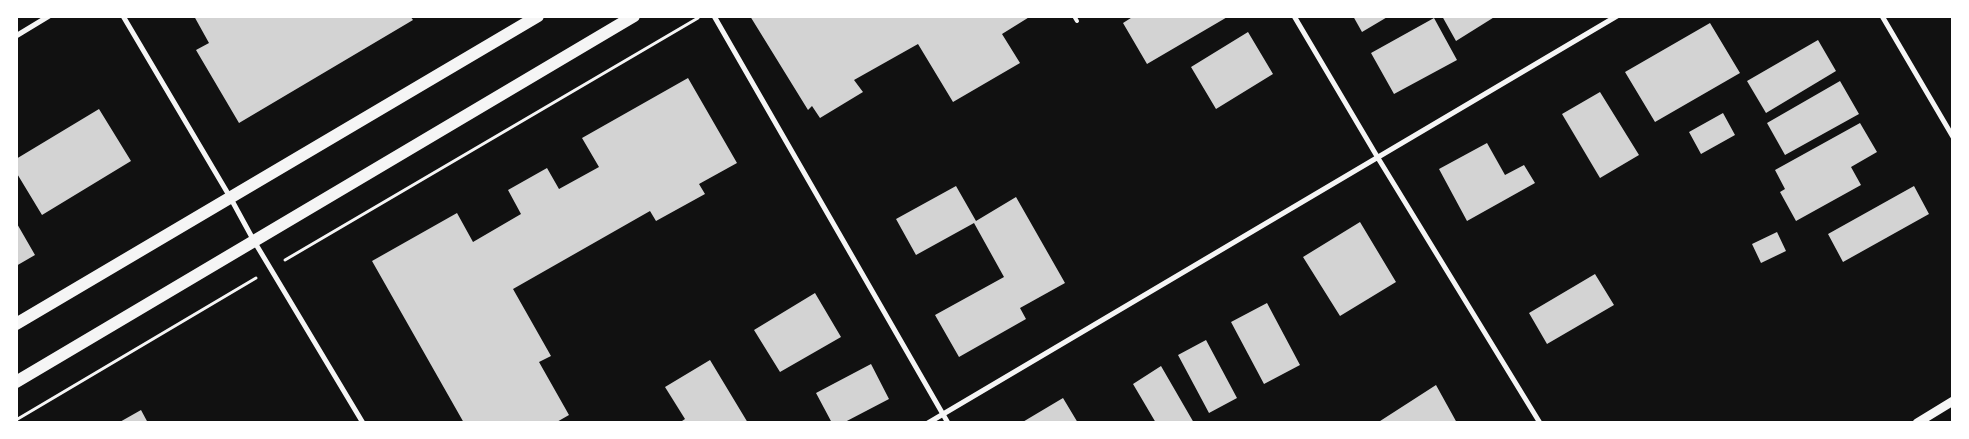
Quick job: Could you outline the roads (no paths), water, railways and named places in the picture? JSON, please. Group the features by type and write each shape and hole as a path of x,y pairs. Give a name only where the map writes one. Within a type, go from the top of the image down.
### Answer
{"main road":[{"path":"16,324 538,16"},
{"path":"16,382 634,16"}],"street":[{"path":"16,36 49,16"},
{"path":"123,16 254,241 364,423"},
{"path":"714,16 948,423"},
{"path":"1294,16 1378,158 1540,423"},
{"path":"928,423 1617,16"},
{"path":"1882,16 1953,137"},
{"path":"1917,423 1953,402"}],"lane":[{"path":"1074,16 1077,21"}]}
